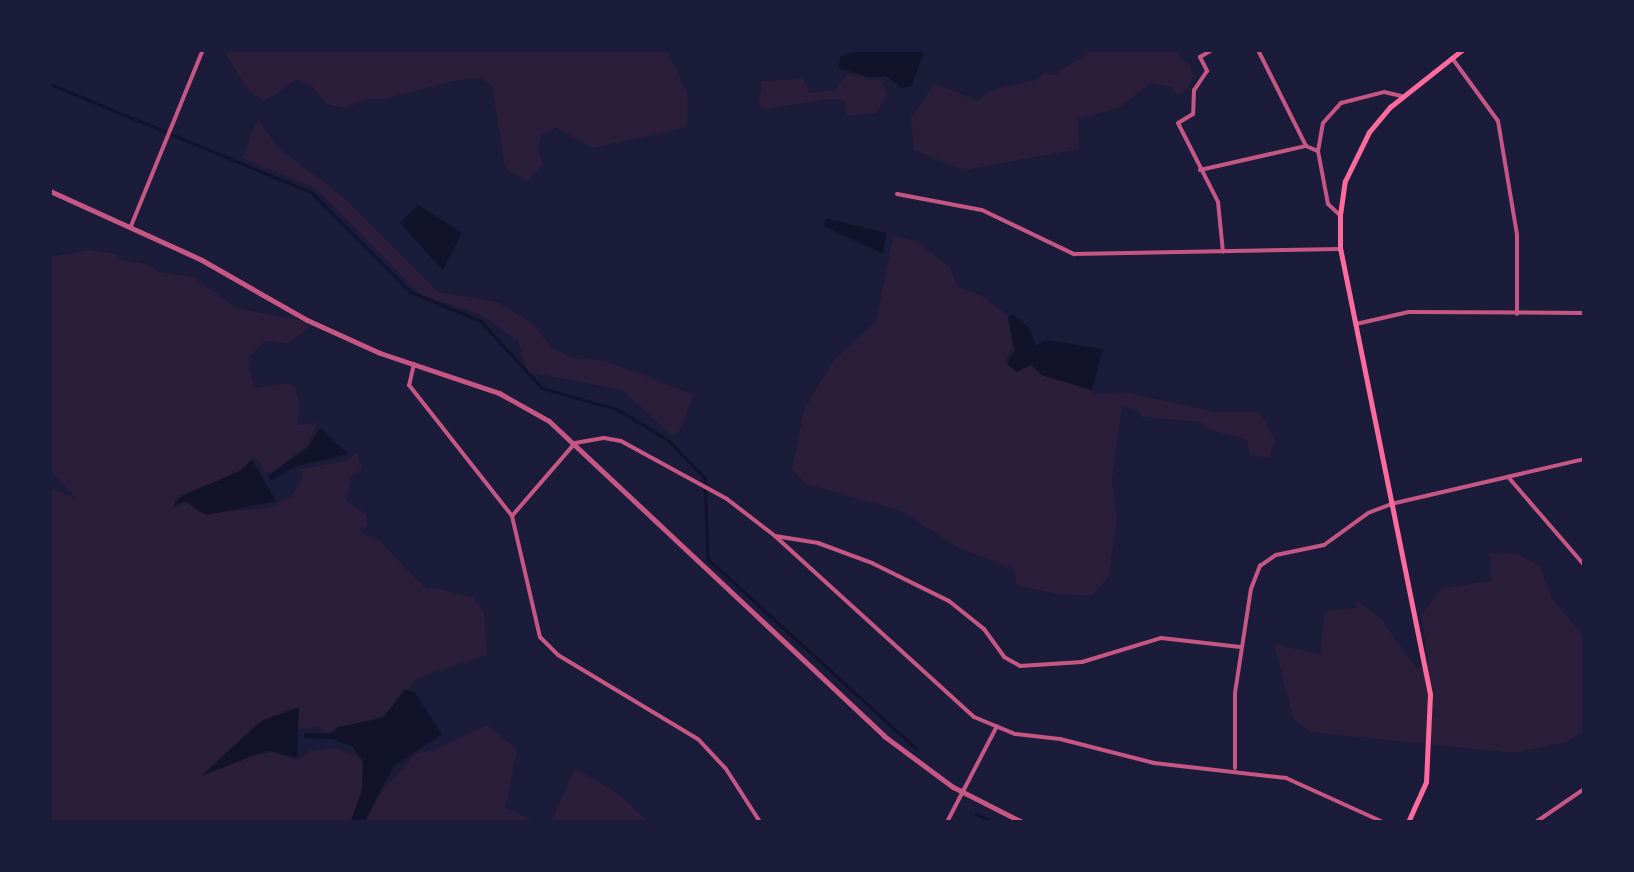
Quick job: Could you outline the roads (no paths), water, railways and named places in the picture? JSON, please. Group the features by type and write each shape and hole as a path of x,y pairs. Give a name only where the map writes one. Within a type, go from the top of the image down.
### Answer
{"main road":[{"path":"1408,822 1426,782 1432,725 1430,694 1340,250 1340,215 1345,181 1370,132 1403,96 1462,50"}],"street":[{"path":"131,226 204,50"},
{"path":"1212,50 1200,57 1207,71 1194,90 1193,114 1178,122 1218,202 1224,252"},
{"path":"1258,50 1306,146 1318,152"},
{"path":"1452,58 1498,121 1517,235 1516,314"},
{"path":"1340,215 1328,204 1318,152 1322,123 1341,103 1384,92 1403,96"},
{"path":"1200,170 1306,146"},
{"path":"50,191 200,259 307,320 414,364 500,393 549,421 849,704 962,792 1022,822"},
{"path":"897,194 982,210 1074,254 1340,250"},
{"path":"1355,324 1408,312 1584,314"},
{"path":"414,364 410,385 512,516 540,637 558,655 698,740 726,769 760,822"},
{"path":"512,516 575,442 604,438 621,442 727,499 775,536 948,690 962,709 996,726 1154,763 1235,768 1310,785 1341,805 1384,822"},
{"path":"1235,768 1235,692 1251,590 1260,566 1276,555 1324,545 1368,513 1391,504 1584,460"},
{"path":"1508,476 1584,564"},
{"path":"775,536 836,550 937,595 984,629 1004,657 1020,666 1082,662 1160,638 1242,648"},
{"path":"947,822 996,726"},
{"path":"1536,822 1584,789"}],"waterway":[{"path":"50,84 311,192 411,292 481,321 542,388 617,409 668,440 705,478 708,559 917,749"},
{"path":"976,814 994,822"}]}
